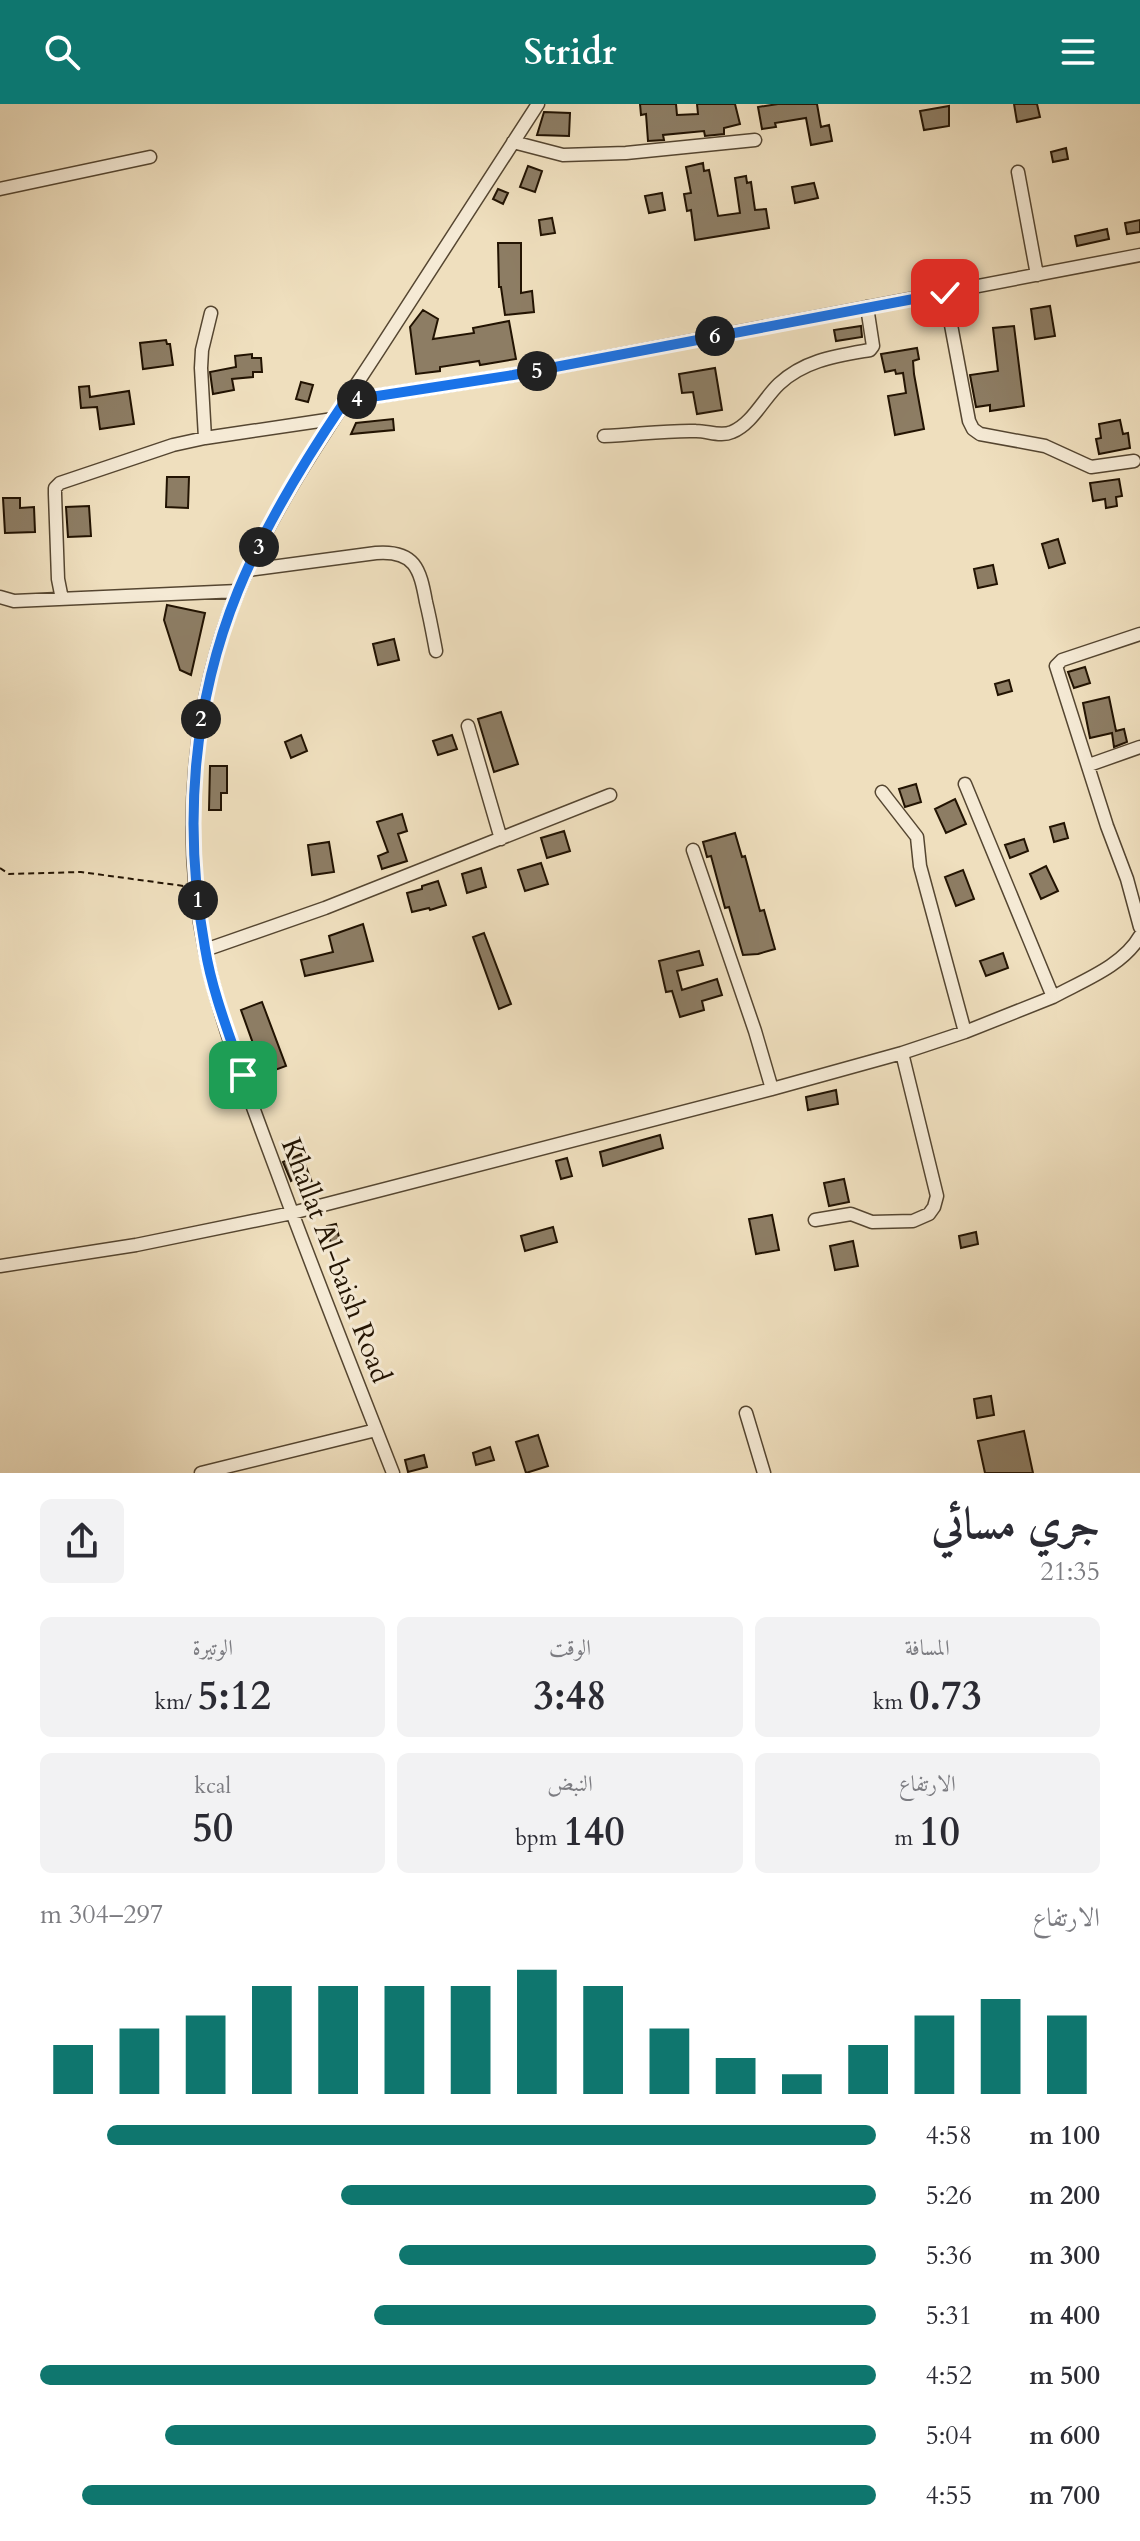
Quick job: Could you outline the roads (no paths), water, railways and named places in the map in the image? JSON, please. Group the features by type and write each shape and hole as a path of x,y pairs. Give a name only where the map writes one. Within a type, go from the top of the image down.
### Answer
{"street":[{"name":"Khallat Al-baish Road","path":"393,1473 292,1213 243,1075 205,950 196,887 192,813 200,725 219,648 238,591 274,517 333,419 538,104"},
{"path":"513,142 563,155 626,153 755,140"},
{"path":"0,189 150,157"},
{"path":"1018,172 1037,275"},
{"path":"345,401 513,375 1140,255"},
{"path":"945,293 973,429 988,436 1045,446 1091,467 1134,461"},
{"path":"604,436 696,431 723,435 732,433 747,421 778,384 801,367 830,356 870,350 873,346 867,307"},
{"path":"205,438 201,368 211,313"},
{"path":"62,599 58,579 55,488 60,483 139,455 205,438 333,419"},
{"path":"248,570 393,552 403,555 420,572 436,651"},
{"path":"0,597 14,601 238,591"},
{"path":"1140,634 1057,663 1140,927"},
{"path":"468,726 501,839"},
{"path":"1089,765 1140,747"},
{"path":"965,784 1053,997"},
{"path":"882,792 917,837 920,866 965,1032"},
{"path":"205,950 325,908 610,795"},
{"path":"693,850 772,1089"},
{"path":"1127,879 1140,874"},
{"path":"0,1266 136,1245 292,1213 902,1053 1053,997 1111,965 1140,936"},
{"path":"815,1220 851,1214 872,1222 913,1221 929,1214 934,1207 937,1196 902,1053"},
{"path":"746,1413 764,1473"},
{"path":"201,1473 376,1430"}]}
